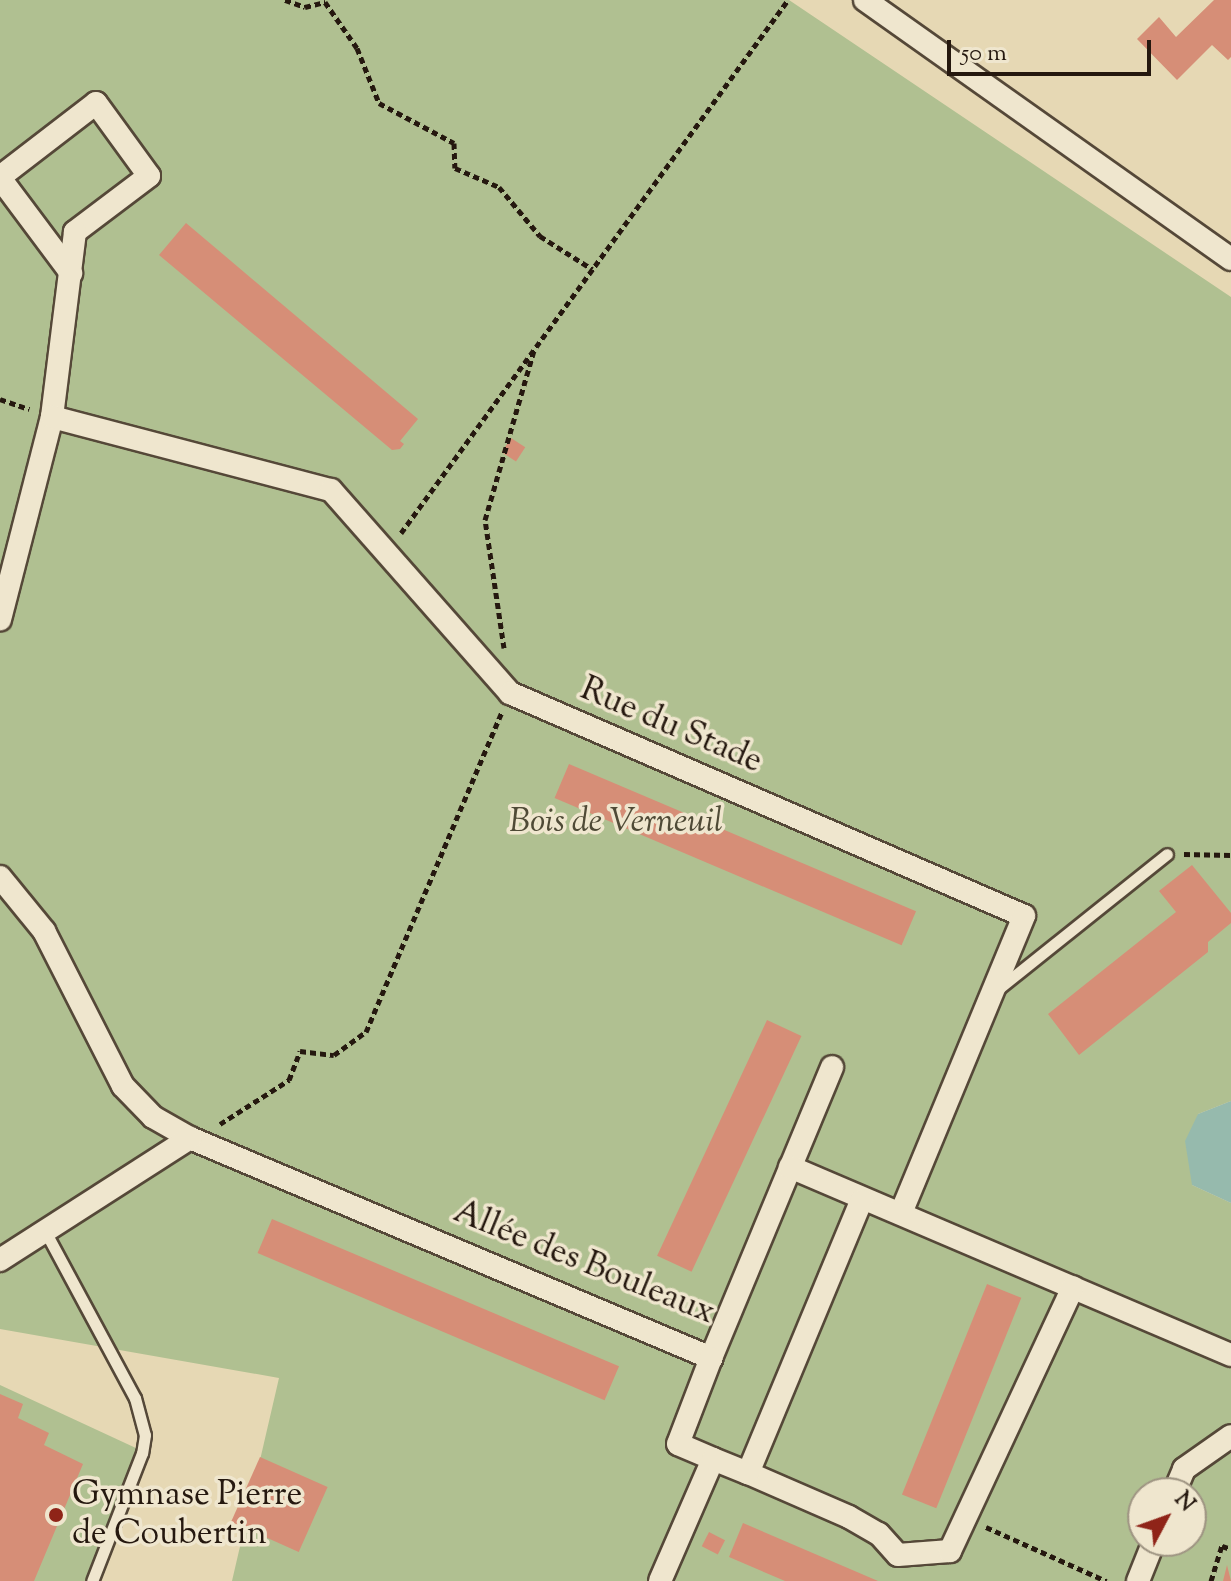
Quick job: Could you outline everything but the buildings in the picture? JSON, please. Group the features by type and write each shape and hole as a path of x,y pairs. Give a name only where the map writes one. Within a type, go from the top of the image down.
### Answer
{"street":[{"path":"865,0 1231,259"},
{"path":"0,619 52,417 71,273 75,232 149,176 96,103 0,178 71,273"},
{"name":"Rue du Stade","path":"52,417 331,490 510,693 1024,916 901,1213"},
{"name":"Allée des Bouleaux","path":"0,877 44,931 123,1086 153,1117 193,1139 711,1358 832,1067"},
{"path":"0,1260 193,1139"},
{"path":"790,1167 861,1201 901,1213 1231,1355"},
{"path":"748,1473 861,1201"},
{"path":"711,1358 678,1444 849,1517 879,1534 898,1555 950,1551 968,1519 1073,1287"},
{"path":"1181,1477 1184,1469 1231,1436"},
{"path":"660,1581 713,1459"},
{"path":"1138,1581 1148,1557"}],"lane":[{"path":"992,995 1167,854"},
{"path":"45,1231 135,1398 145,1435 142,1453 92,1581"}],"path":[{"path":"285,0 286,5 305,7 325,2 357,48 379,103 454,143 455,168 499,187 540,236 592,269"},
{"path":"386,554 788,0"},
{"path":"193,1139 289,1080 300,1051 334,1055 366,1032 510,693 485,520 534,350"},
{"path":"1167,854 1231,855"},
{"path":"968,1519 1106,1581"},
{"path":"1211,1581 1222,1546 1231,1549"}],"green space":[{"name":"Bois de Verneuil","path":"0,0 789,0 1231,297 1231,1101 1198,1114 1192,1185 1231,1203 1231,1581 232,1581 279,1378 0,1329"},
{"name":"Gymnase Pierre de Coubertin","path":"0,1385 138,1449 88,1581 0,1581"}],"water":[{"path":"1231,1101 1231,1203 1192,1185 1185,1141 1198,1114"}],"place":[{"name":"Gymnase Pierre de Coubertin","path":"56,1515"}]}
